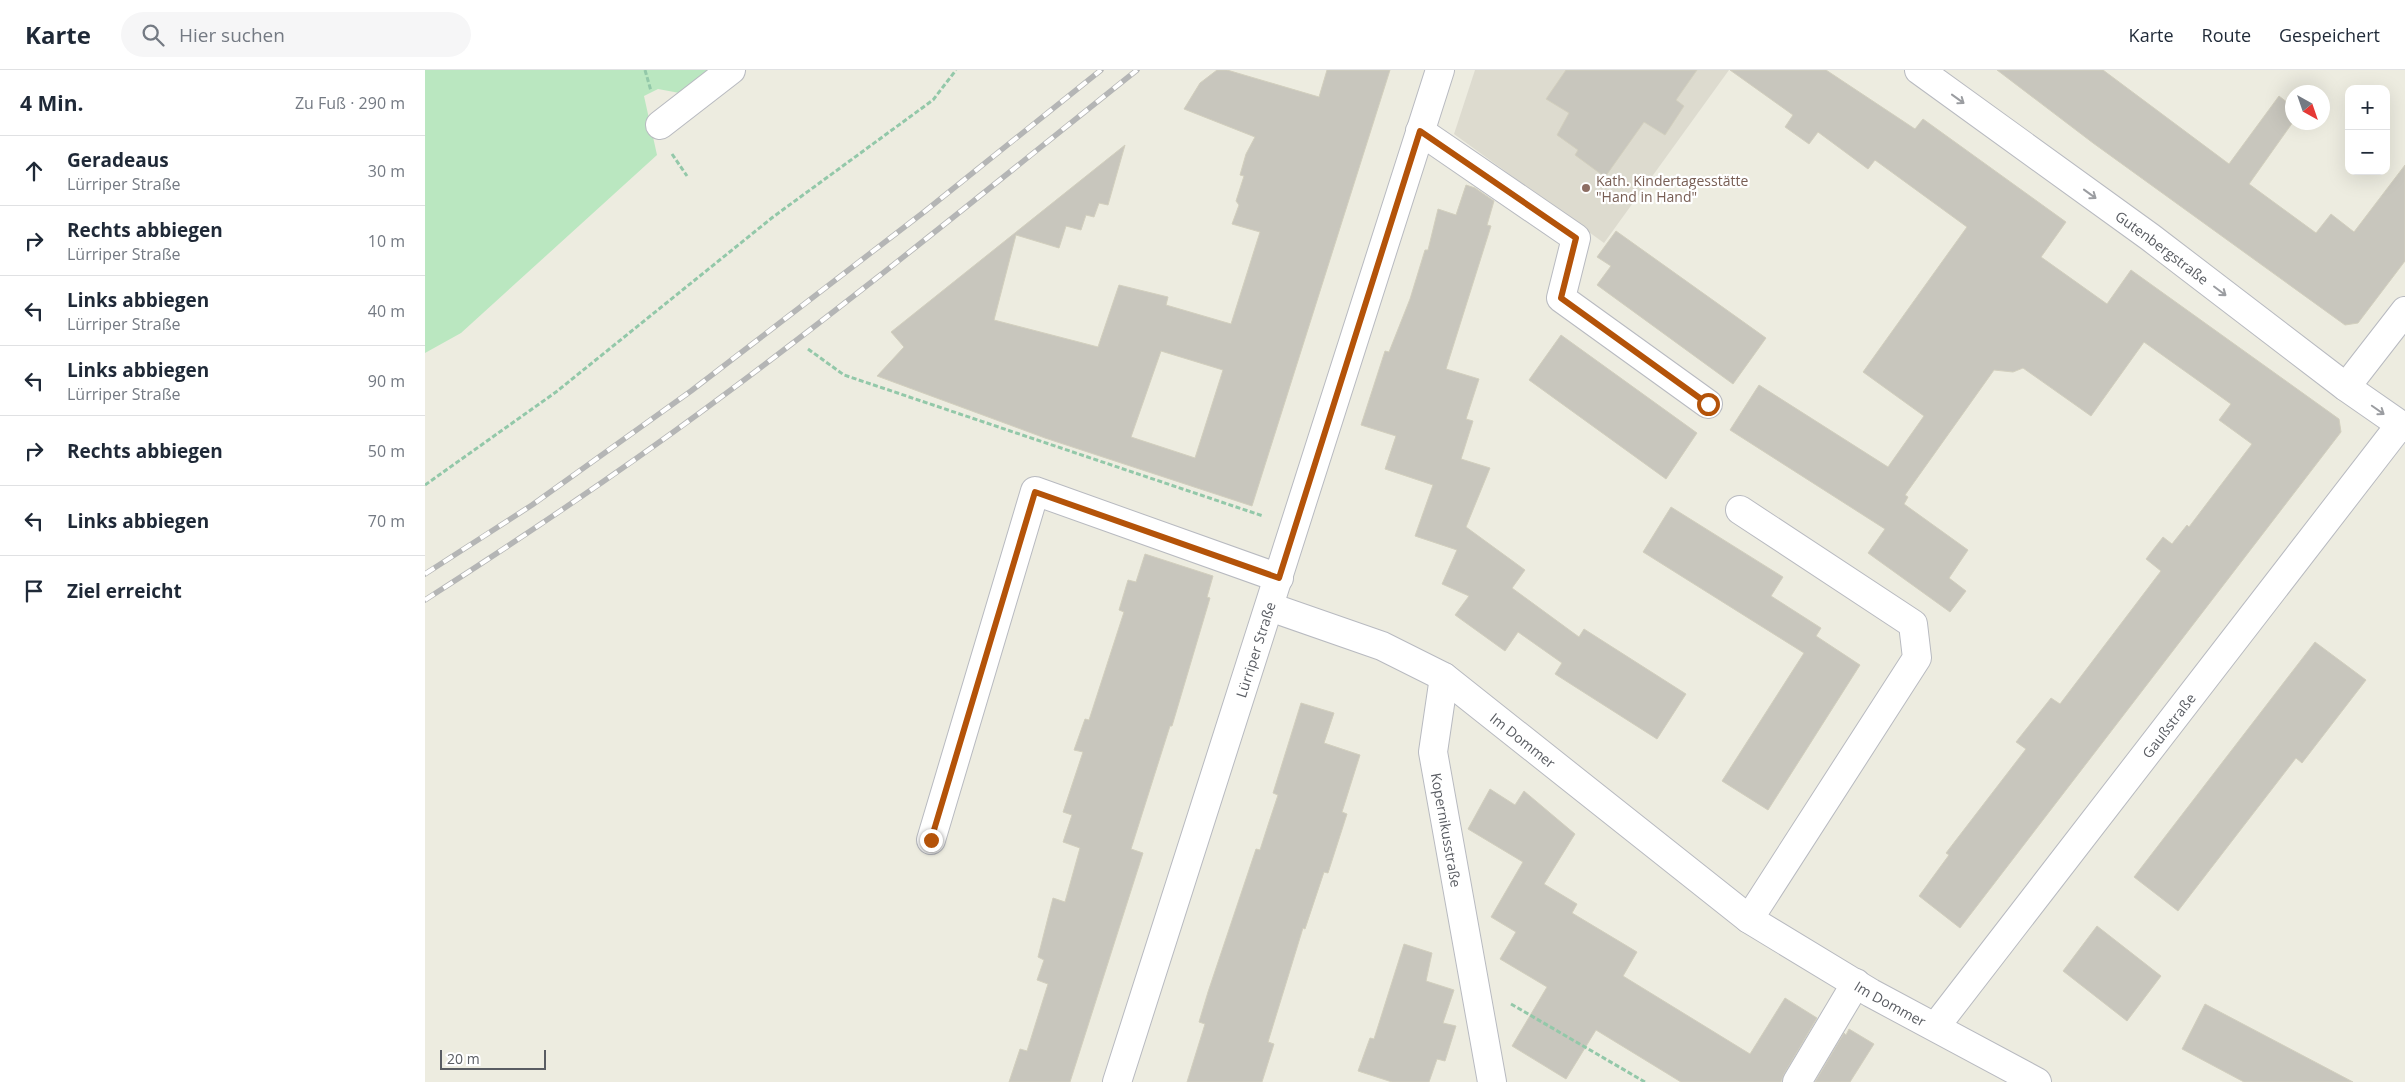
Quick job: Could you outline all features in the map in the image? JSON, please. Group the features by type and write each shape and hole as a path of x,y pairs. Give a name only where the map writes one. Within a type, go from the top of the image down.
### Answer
{"street":[{"path":"659,126 731,70"},
{"name":"Lürriper Straße","path":"1117,1082 1270,608 1440,70"},
{"name":"Gutenbergstraße","path":"1919,70 2150,238 2346,388 2403,427"},
{"path":"1420,131 1576,238 1561,298 1708,404"},
{"path":"2346,388 2405,311"},
{"name":"Gaußstraße","path":"1935,1026 2403,427"},
{"path":"931,840 1035,492 1279,578"},
{"path":"1740,510 1913,624 1917,658 1749,919"},
{"name":"Im Dommer","path":"1270,608 1382,646 1444,677 1749,919 1856,983 2037,1082"},
{"name":"Kopernikusstraße","path":"1444,677 1433,752 1492,1082"},
{"path":"1797,1082 1856,983"}],"path":[{"path":"425,484 556,392 773,216 933,100 956,70"},
{"path":"808,349 844,375 1295,527"},
{"path":"1474,982 1645,1082"}],"shaded area":[{"name":"Kath. Kindertagesstätte \"Hand in Hand\"","path":"1475,70 1729,70 1604,243 1454,134"}],"green space":[{"path":"425,70 716,70 685,94 658,89 644,96 657,155 461,333 425,353"}],"building":[{"path":"1217,70 1227,70 1319,97 1327,70 1390,70 1252,506 1045,438 877,376 904,347 891,332 1125,145 1108,205 1099,203 1094,217 1086,215 1081,230 1066,226 1059,248 1016,235 994,320 1098,347 1119,285 1168,297 1166,305 1231,324 1260,232 1232,224 1239,205 1236,201 1244,176 1240,175 1246,154 1255,137 1184,109 1200,83","holes":["1161,351 1223,370 1195,458 1131,437"]},
{"path":"1566,70 1697,70 1676,100 1684,106 1665,135 1644,122 1605,177 1575,155 1578,150 1557,135 1569,113 1546,99"},
{"path":"1730,70 1826,70 1915,129 1923,119 2066,222 2041,257 2107,304 2131,270 2339,419 2341,432 1960,928 1919,896 1949,855 1946,853 2026,749 2016,742 2051,698 2060,704 2161,571 2146,559 2163,537 2172,544 2187,525 2189,527 2252,444 2219,420 2231,404 2144,342 2091,416 2023,368 2013,372 1994,370 1905,495 1908,497 1904,504 1968,550 1949,578 1966,591 1950,612 1868,553 1885,529 1730,430 1759,385 1888,467 1924,416 1863,372 1967,227 1875,160 1868,169 1818,132 1809,144 1785,127 1793,115"},
{"path":"1997,70 2103,70 2229,164 2279,96 2285,101 2285,130 2287,130 2249,184 2316,233 2331,214 2354,232 2405,165 2405,261 2358,323 2345,325 2093,143"},
{"path":"1466,185 1475,188 1494,201 1487,225 1491,226 1446,369 1479,379 1466,419 1473,421 1461,459 1490,468 1466,527 1525,570 1512,588 1579,637 1584,629 1686,694 1657,739 1555,674 1562,663 1518,632 1505,651 1455,615 1469,596 1442,584 1457,550 1415,536 1433,485 1385,469 1396,436 1361,425 1385,351 1389,352 1410,299 1425,250 1428,250 1438,209 1456,215"},
{"path":"1616,231 1766,338 1733,384 1597,285 1611,266 1597,257"},
{"path":"1561,335 1697,433 1666,479 1529,380"},
{"path":"1671,507 1783,577 1771,596 1821,628 1816,636 1860,665 1768,810 1722,781 1804,653 1643,552"},
{"path":"1145,554 1213,576 1207,597 1210,598 1172,726 1170,726 1131,849 1143,853 1070,1082 1009,1082 1020,1049 1027,1051 1048,984 1037,980 1044,960 1038,957 1053,898 1065,902 1080,848 1063,842 1072,815 1063,812 1083,752 1074,750 1085,719 1089,720 1124,612 1119,610 1128,580 1136,582"},
{"path":"2315,642 2366,680 2302,763 2296,758 2178,911 2134,877"},
{"path":"1301,703 1334,713 1324,743 1360,755 1342,812 1347,814 1328,873 1324,872 1305,929 1303,928 1268,1042 1274,1044 1262,1082 1187,1082 1205,1024 1199,1022 1208,992 1256,849 1260,850 1278,795 1273,793"},
{"path":"1490,789 1515,805 1524,791 1575,834 1544,884 1577,904 1572,913 1637,952 1623,976 1750,1054 1785,998 1817,1018 1781,1082 1681,1082 1596,1030 1566,1079 1512,1046 1547,987 1500,959 1516,932 1491,917 1523,862 1468,829"},
{"path":"2097,926 2161,976 2127,1021 2063,971"},
{"path":"1404,944 1432,953 1426,981 1454,990 1443,1023 1456,1026 1445,1061 1437,1059 1429,1082 1392,1082 1358,1071 1370,1038 1374,1039"},
{"path":"2205,1004 2353,1082 2244,1082 2182,1049"},
{"path":"1849,1029 1874,1044 1850,1082 1815,1082 1844,1033 1846,1035"}],"railway":[{"path":"425,574 532,505 691,391 924,212 1101,70"},
{"path":"425,600 567,507 705,409 869,284 1137,70"}],"place":[{"name":"Kath. Kindertagesstätte \"Hand in Hand\"","path":"1586,188"}],"route":[{"path":"931,840 1035,492 1279,578 1420,131 1576,238 1561,298 1708,404"}]}
